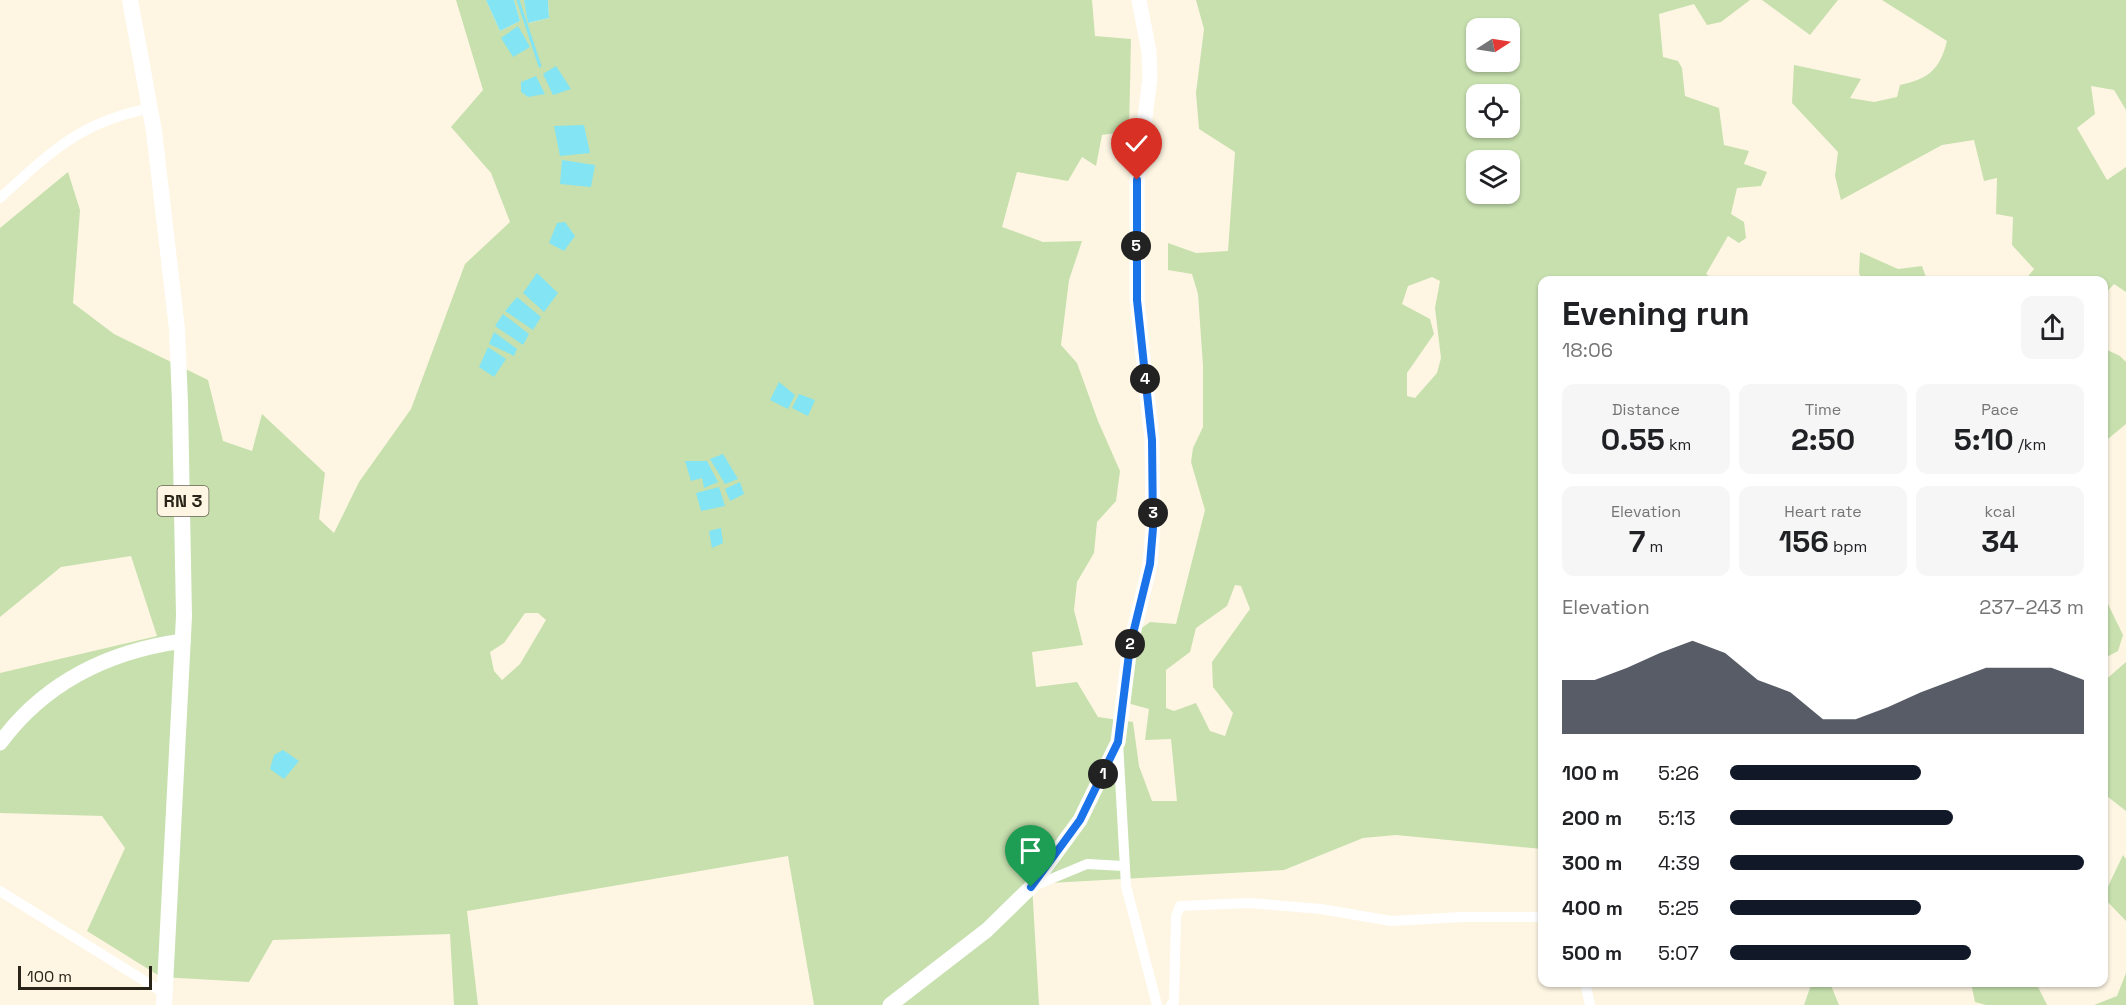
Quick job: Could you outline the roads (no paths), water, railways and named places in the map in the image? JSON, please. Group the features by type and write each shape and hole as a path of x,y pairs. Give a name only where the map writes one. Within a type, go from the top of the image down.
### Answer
{"main road":[{"name":"RN 3","path":"129,0 150,108 177,329 184,544 183,641 164,999"}],"street":[{"path":"1139,0 1149,52 1149,78 1137,180 1137,300 1152,440 1153,528 1150,564 1130,646 1118,742 1124,825 1124,866 1128,897 1157,1005"},
{"path":"0,198 56,148 79,131 127,113 150,108"},
{"path":"2,738 48,692 75,673 151,645 183,641"},
{"path":"890,1005 987,930 1031,887 1080,820 1118,742"},
{"path":"1031,887 1074,867 1102,864 1124,866"},
{"path":"0,891 164,999"},
{"path":"1171,1005 1174,1002 1176,916 1180,906 1250,903 1321,909 1390,921 1462,917 1538,917"},
{"path":"1586,987 1590,1005"}],"water":[{"path":"486,0 514,0 520,21 500,31"},
{"path":"524,0 548,0 549,18 528,23"},
{"path":"518,26 530,47 513,57 501,38"},
{"path":"556,66 571,89 553,95 543,74"},
{"path":"536,76 545,94 528,97 521,92 521,82"},
{"path":"584,125 590,153 560,156 554,126"},
{"path":"562,160 595,165 591,187 560,184"},
{"path":"565,222 575,236 564,251 549,243 557,223"},
{"path":"537,273 558,293 544,312 523,293"},
{"path":"517,297 541,317 533,330 505,311"},
{"path":"503,314 529,334 523,345 495,326"},
{"path":"494,332 517,349 514,356 489,344"},
{"path":"488,347 506,359 494,377 479,367"},
{"path":"779,382 795,395 788,409 770,400"},
{"path":"799,394 815,400 808,416 792,408"},
{"path":"723,454 738,479 725,484 710,459"},
{"path":"685,461 707,461 718,482 704,488 702,478 691,481"},
{"path":"740,482 744,494 730,501 725,489"},
{"path":"719,487 725,506 701,511 696,493"},
{"path":"721,528 723,543 712,548 709,531"},
{"path":"283,750 299,761 284,779 270,769 274,755"}],"waterway":[{"path":"518,0 540,66"}]}
